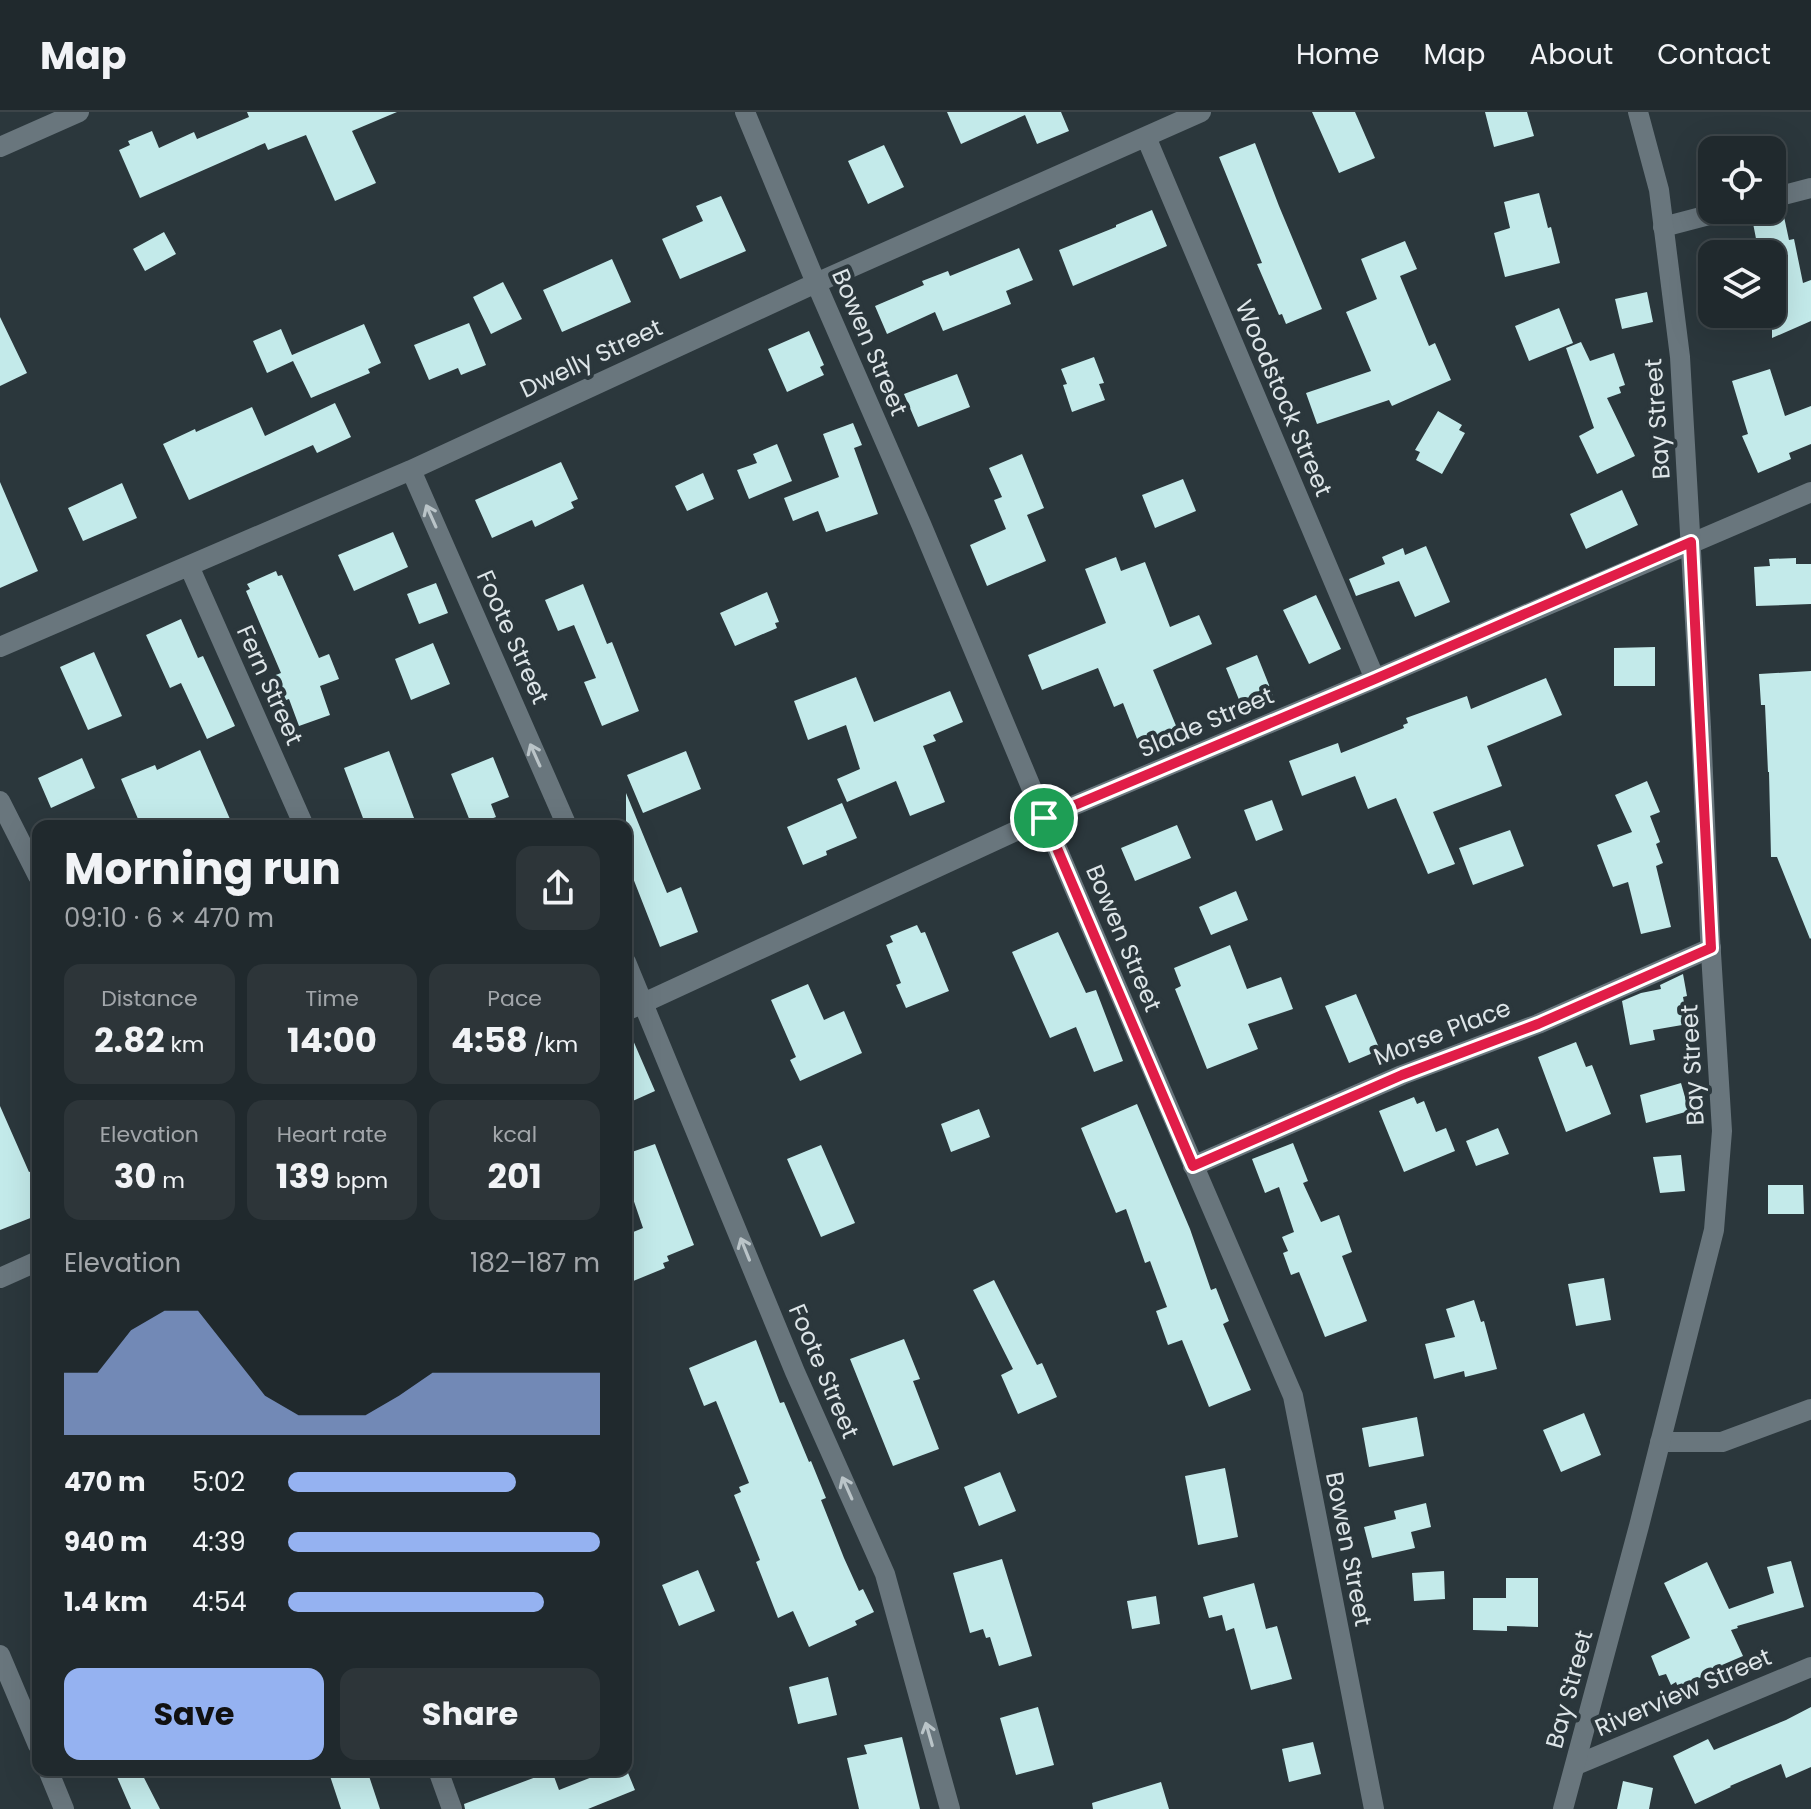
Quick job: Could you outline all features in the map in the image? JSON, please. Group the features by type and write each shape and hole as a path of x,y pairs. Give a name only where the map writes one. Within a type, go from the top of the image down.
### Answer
{"street":[{"path":"0,147 79,112"},
{"name":"Bowen Street","path":"745,112 1293,1396 1374,1809"},
{"name":"Dwelly Street","path":"0,647 411,470 816,283 1201,112"},
{"name":"Bay Street","path":"1563,1809 1714,1230 1722,1131 1680,357 1659,190 1638,112"},
{"name":"Woodstock Street","path":"1146,137 1375,679"},
{"path":"1786,194 1811,188"},
{"path":"1663,227 1698,218"},
{"name":"Foote Street","path":"411,470 564,820"},
{"name":"Slade Street","path":"635,1007 1044,818 1811,492"},
{"name":"Fern Street","path":"189,566 301,820"},
{"path":"0,801 32,864"},
{"name":"Morse Place","path":"1193,1166 1402,1075 1538,1024 1711,948"},
{"name":"Foote Street","path":"635,1007 885,1574 950,1809"},
{"path":"0,1278 32,1264"},
{"path":"1660,1442 1722,1442 1811,1409"},
{"path":"0,1655 32,1731"},
{"name":"Riverview Street","path":"1576,1765 1811,1667"},
{"path":"50,1776 64,1809"},
{"path":"440,1776 452,1809"}],"building":[{"path":"247,112 397,112 352,131 376,183 335,201 306,135 268,150 265,143 140,198 119,150 130,145 128,141 152,131 159,148 194,132 197,139 249,117"},
{"path":"947,112 1061,112 1069,131 1037,144 1025,115 961,144"},
{"path":"1312,112 1355,112 1375,158 1339,173"},
{"path":"1485,112 1527,112 1534,136 1494,147"},
{"path":"1255,143 1322,309 1286,324 1257,264 1262,263 1219,157"},
{"path":"884,145 904,187 868,204 848,161"},
{"path":"1539,193 1560,263 1505,277 1494,233 1510,228 1504,202"},
{"path":"721,196 746,251 680,279 662,239 703,221 696,206"},
{"path":"1152,210 1167,246 1073,286 1059,250"},
{"path":"1753,224 1786,224 1789,240 1794,239 1803,283 1811,280 1811,321 1772,338 1772,328 1786,328 1786,240 1756,240"},
{"path":"164,232 176,254 145,271 133,249"},
{"path":"1405,241 1417,269 1400,276 1429,346 1435,343 1451,380 1392,406 1389,400 1317,424 1306,393 1371,371 1346,312 1377,299 1361,259"},
{"path":"1019,248 1033,280 1006,291 1011,304 943,331 935,312 887,334 875,306 924,285 922,281 948,271 950,276"},
{"path":"612,259 631,302 562,332 543,290"},
{"path":"503,282 522,319 491,334 473,297"},
{"path":"1647,292 1653,322 1622,329 1615,299"},
{"path":"1559,308 1573,343 1529,361 1515,326"},
{"path":"0,317 27,373 0,386"},
{"path":"469,323 486,365 461,375 458,368 429,380 414,345"},
{"path":"364,324 381,363 368,369 370,373 311,398 293,361 267,373 253,341 281,329 292,355"},
{"path":"809,331 824,365 820,367 824,375 787,392 768,349"},
{"path":"1581,342 1590,361 1614,353 1625,385 1619,387 1621,393 1607,398 1635,456 1597,474 1579,436 1594,428 1566,348"},
{"path":"1094,357 1104,383 1099,384 1105,400 1072,412 1061,369"},
{"path":"1770,369 1785,416 1811,406 1811,444 1789,453 1791,459 1758,473 1742,436 1748,434 1732,381"},
{"path":"957,374 970,407 918,427 904,394"},
{"path":"335,403 351,437 317,453 313,445 189,500 163,444 252,407 265,436"},
{"path":"1438,411 1462,425 1459,430 1465,433 1442,474 1416,460 1420,452 1415,450"},
{"path":"853,423 862,445 854,448 878,514 826,532 818,511 793,521 784,498 839,477 823,434"},
{"path":"777,444 792,481 749,499 737,470 757,463 753,454"},
{"path":"1022,454 1044,508 1027,515 1046,561 987,586 970,545 1006,529 994,500 1002,497 989,468"},
{"path":"561,462 578,499 571,502 574,508 535,527 532,520 492,538 475,500"},
{"path":"703,473 714,499 687,511 675,486"},
{"path":"1183,479 1196,511 1155,528 1142,495"},
{"path":"0,482 38,571 0,588"},
{"path":"122,483 137,518 83,541 68,508"},
{"path":"1622,490 1638,525 1586,549 1570,514"},
{"path":"393,532 408,567 354,591 338,555"},
{"path":"1426,546 1450,602 1415,617 1399,581 1356,596 1349,579 1385,564 1382,557 1403,548 1405,555"},
{"path":"1116,557 1121,571 1145,562 1170,627 1199,615 1212,644 1153,670 1179,733 1141,749 1123,703 1114,707 1098,668 1042,690 1028,655 1106,623 1085,569"},
{"path":"1796,558 1796,564 1811,564 1811,604 1756,606 1754,567 1770,566 1769,559"},
{"path":"276,571 278,576 282,575 319,658 329,654 339,679 320,686 330,715 299,726 289,699 283,701 273,676 281,673 246,591 250,589 247,584"},
{"path":"436,583 448,613 419,624 407,594"},
{"path":"583,584 607,644 612,642 639,711 602,726 584,682 596,678 574,625 558,631 545,600"},
{"path":"767,592 779,622 775,623 777,628 735,646 720,613"},
{"path":"1316,595 1341,649 1309,664 1283,610"},
{"path":"181,619 198,658 203,656 235,726 207,739 181,683 170,688 146,635"},
{"path":"433,643 450,684 411,700 395,659"},
{"path":"1655,647 1655,686 1614,686 1614,648"},
{"path":"94,652 122,716 88,730 60,667"},
{"path":"1257,655 1273,695 1242,707 1226,668"},
{"path":"1811,671 1810,939 1777,857 1771,857 1765,705 1761,705 1759,674"},
{"path":"856,677 874,722 950,691 963,722 933,735 936,741 923,746 945,802 910,816 896,781 847,802 837,779 860,769 846,725 808,740 794,701"},
{"path":"1546,678 1562,715 1487,746 1502,786 1433,812 1455,864 1428,874 1396,798 1368,809 1355,776 1302,796 1289,761 1338,743 1341,753 1404,728 1403,725 1408,723 1406,718 1467,696 1471,709"},
{"path":"200,750 230,820 138,820 121,779 155,765 157,770"},
{"path":"389,751 415,820 364,820 344,768"},
{"path":"686,751 701,789 643,813 627,775"},
{"path":"493,757 509,797 491,804 496,817 470,820 451,774"},
{"path":"82,758 95,788 51,808 38,778"},
{"path":"1647,781 1660,812 1650,816 1660,842 1656,844 1663,863 1656,866 1671,927 1641,934 1628,882 1613,887 1597,845 1632,832 1615,795"},
{"path":"626,793 667,893 681,887 698,932 660,947 632,878 632,820 626,820"},
{"path":"1272,800 1283,830 1256,841 1244,810"},
{"path":"842,803 857,838 803,865 787,827"},
{"path":"1177,825 1191,858 1135,881 1121,848"},
{"path":"1510,830 1524,866 1473,885 1459,848"},
{"path":"1236,891 1248,920 1211,935 1199,907"},
{"path":"917,925 921,933 925,932 949,991 906,1008 896,985 901,983 886,945 893,942 890,936"},
{"path":"1058,932 1086,993 1096,990 1123,1061 1094,1072 1076,1027 1050,1038 1012,952"},
{"path":"1230,945 1247,989 1281,977 1293,1009 1248,1024 1258,1049 1207,1069 1175,989 1181,986 1174,968"},
{"path":"1683,974 1688,1024 1653,1030 1655,1040 1630,1045 1622,1001 1661,989 1660,985"},
{"path":"808,984 824,1020 844,1011 862,1053 800,1081 790,1060 796,1057 771,1000"},
{"path":"1356,994 1380,1050 1349,1063 1325,1006"},
{"path":"632,1038 655,1091 632,1101"},
{"path":"1576,1042 1586,1067 1592,1065 1611,1114 1566,1132 1538,1057"},
{"path":"1681,1083 1689,1111 1646,1123 1640,1095"},
{"path":"1414,1097 1417,1104 1424,1101 1436,1132 1446,1128 1455,1151 1404,1172 1379,1111"},
{"path":"1137,1104 1190,1229 1211,1290 1216,1288 1229,1321 1223,1324 1251,1390 1209,1407 1182,1340 1168,1345 1156,1311 1167,1307 1150,1261 1145,1263 1126,1209 1116,1213 1081,1128"},
{"path":"0,1106 29,1172 32,1171 32,1217 0,1230"},
{"path":"979,1109 990,1137 951,1152 941,1124"},
{"path":"1498,1128 1509,1154 1476,1166 1466,1141"},
{"path":"1293,1143 1308,1181 1303,1183 1321,1222 1339,1215 1352,1252 1342,1256 1367,1321 1325,1337 1299,1272 1291,1275 1283,1253 1288,1251 1282,1237 1294,1232 1279,1187 1265,1193 1252,1159"},
{"path":"655,1144 694,1245 667,1256 669,1261 663,1263 665,1268 632,1282 632,1233 643,1228 632,1196 632,1152"},
{"path":"821,1145 855,1223 821,1237 787,1159"},
{"path":"1681,1155 1685,1191 1660,1193 1653,1157"},
{"path":"1768,1185 1803,1185 1804,1214 1768,1214"},
{"path":"1604,1278 1611,1320 1576,1326 1568,1284"},
{"path":"994,1280 1037,1365 1042,1363 1057,1397 1018,1414 1001,1375 1013,1369 973,1290"},
{"path":"1474,1300 1481,1322 1484,1321 1497,1369 1465,1377 1464,1371 1434,1379 1425,1344 1455,1337 1446,1309"},
{"path":"904,1339 920,1379 913,1381 939,1449 893,1466 850,1359"},
{"path":"756,1340 780,1403 784,1402 826,1498 821,1500 844,1558 859,1591 863,1589 874,1612 855,1621 857,1625 809,1647 793,1611 778,1618 756,1562 760,1560 734,1495 741,1492 739,1487 749,1483 716,1401 704,1406 689,1368"},
{"path":"1584,1413 1601,1455 1561,1472 1543,1430"},
{"path":"1417,1417 1424,1456 1369,1467 1362,1428"},
{"path":"1225,1468 1238,1537 1198,1545 1185,1476"},
{"path":"1000,1472 1016,1511 979,1526 964,1487"},
{"path":"1426,1503 1431,1527 1411,1532 1415,1548 1372,1558 1364,1527 1396,1519 1394,1511"},
{"path":"1002,1559 1032,1656 999,1666 990,1637 986,1638 983,1629 970,1633 953,1573"},
{"path":"1791,1561 1804,1607 1731,1630 1743,1656 1722,1665 1723,1668 1678,1687 1676,1682 1671,1685 1666,1674 1659,1676 1651,1656 1690,1638 1664,1583 1707,1562 1729,1609 1774,1593 1767,1567"},
{"path":"698,1570 715,1611 679,1626 662,1585"},
{"path":"1444,1571 1445,1599 1414,1601 1412,1573"},
{"path":"1506,1578 1538,1578 1538,1627 1507,1626 1507,1631 1473,1630 1473,1598 1506,1598"},
{"path":"1254,1583 1266,1629 1277,1626 1292,1679 1251,1690 1234,1628 1226,1631 1222,1615 1209,1618 1203,1597"},
{"path":"1156,1596 1160,1624 1132,1629 1127,1601"},
{"path":"828,1677 837,1715 798,1724 789,1687"},
{"path":"1038,1707 1054,1765 1016,1775 1000,1718"},
{"path":"1811,1707 1811,1767 1786,1778 1781,1764 1695,1804 1673,1756 1708,1739 1714,1750"},
{"path":"902,1737 920,1809 859,1809 847,1758 867,1754 864,1745"},
{"path":"1313,1742 1321,1774 1289,1782 1282,1749"},
{"path":"117,1776 143,1776 160,1809 131,1809"},
{"path":"330,1776 369,1776 380,1809 341,1809"},
{"path":"539,1776 554,1776 559,1790 595,1776 629,1776 635,1790 588,1809 465,1809 464,1804"},
{"path":"1623,1781 1653,1788 1649,1809 1617,1809"},
{"path":"1161,1782 1169,1809 1093,1809 1092,1803"}],"route":[{"path":"1691,542 1711,948 1538,1024 1402,1075 1193,1166 1044,818 1691,542"}]}
